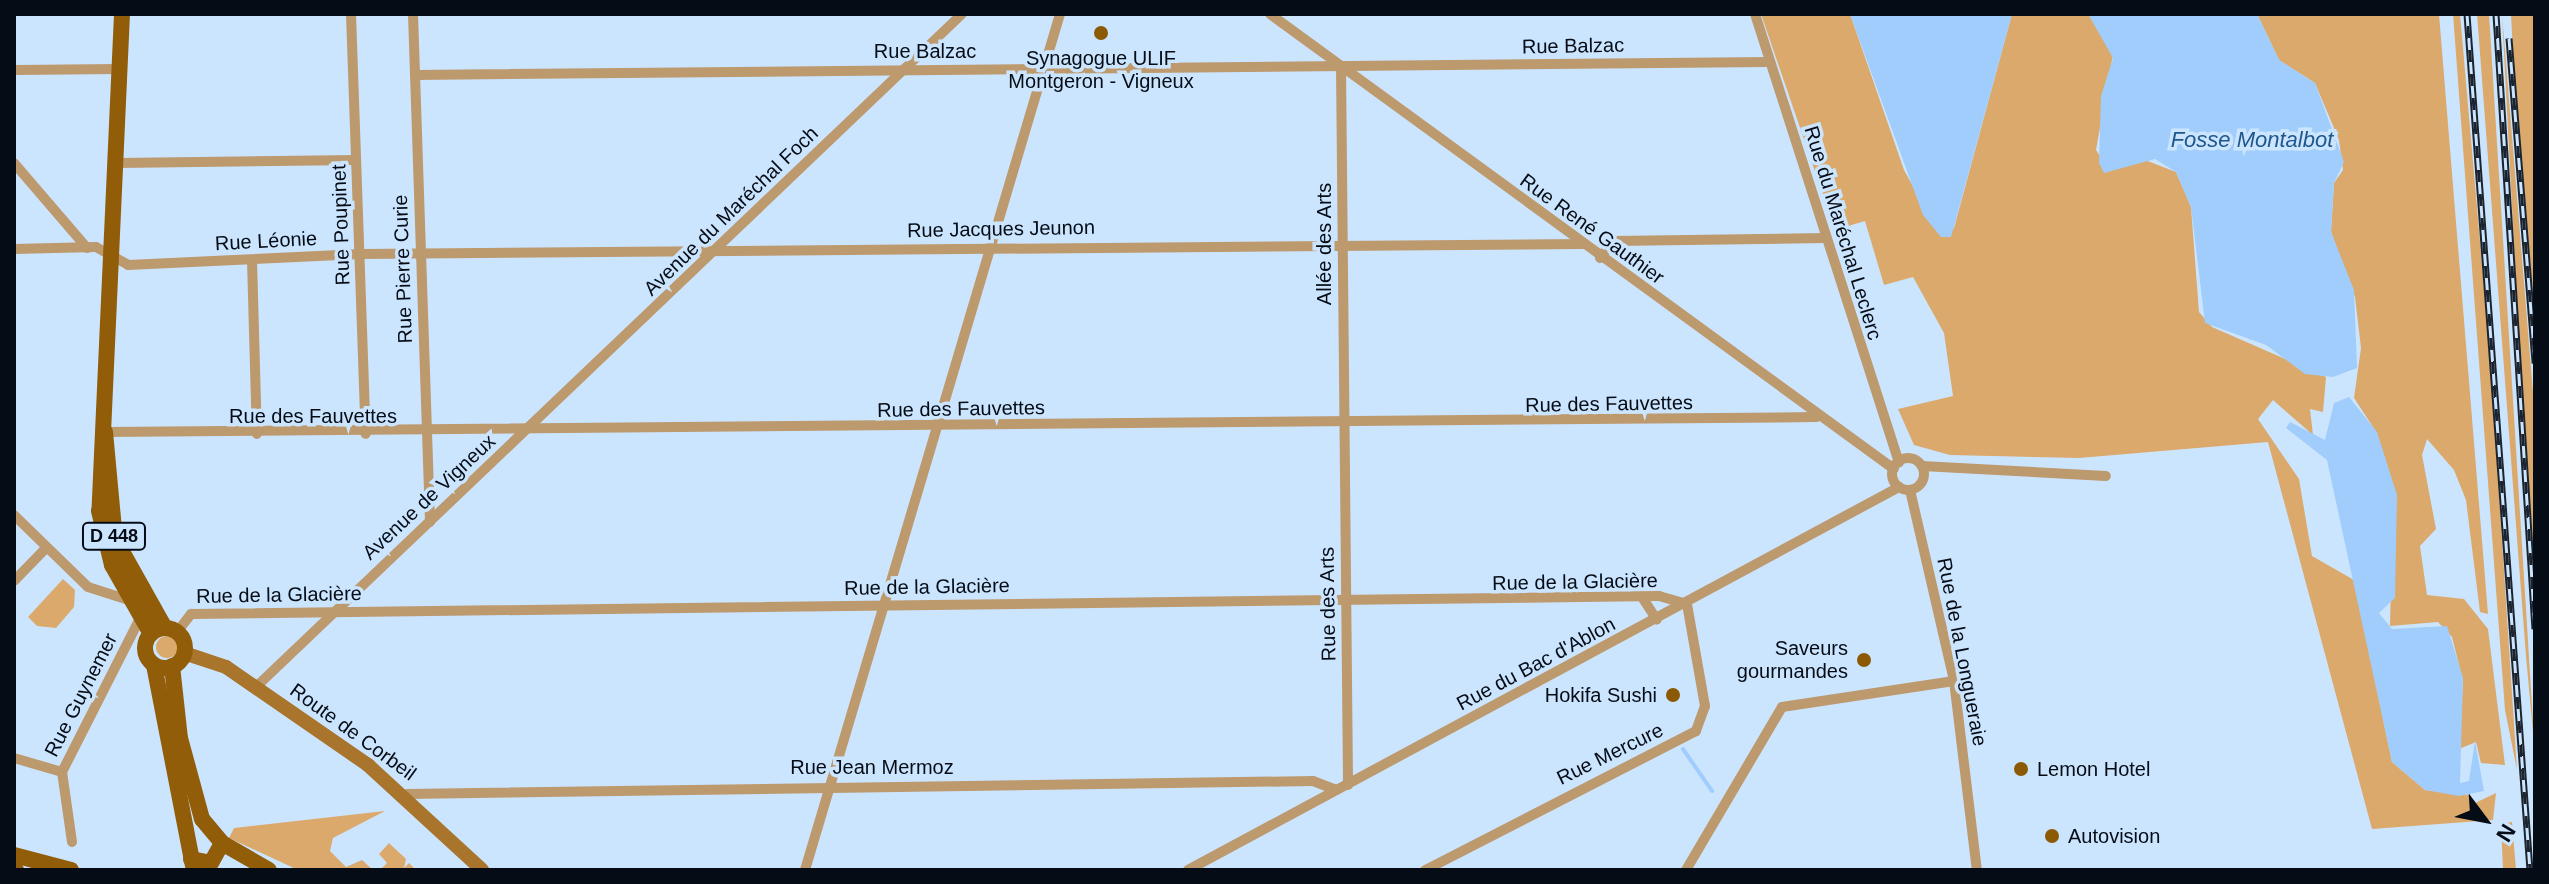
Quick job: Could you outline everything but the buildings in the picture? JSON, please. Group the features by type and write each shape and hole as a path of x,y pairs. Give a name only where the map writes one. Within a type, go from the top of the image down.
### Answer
{"main road":[{"name":"D 448","path":"122,14 115,261 105,432 98,469 102,531 138,608 164,632"},
{"name":"D 448","path":"105,432 115,539 164,632"},
{"path":"172,666 184,653 164,632 145,647 154,665 193,865 211,863 222,843"},
{"name":"Route de Corbeil","path":"184,653 256,687 407,794 482,870"},
{"path":"154,665 172,666"},
{"path":"172,666 190,787 222,843 269,870"},
{"path":"14,855 71,870"}],"street":[{"name":"Rue Poupinet","path":"351,14 366,434"},
{"name":"Rue Pierre Curie","path":"413,14 430,522"},
{"name":"Avenue du Maréchal Foch","path":"523,433 962,14"},
{"path":"805,870 1060,14"},
{"name":"Rue René Gauthier","path":"1270,14 1817,417 1896,465"},
{"name":"Rue du Maréchal Leclerc","path":"1755,14 1905,488"},
{"name":"Rue Balzac","path":"415,75 1770,62"},
{"name":"Allée des Arts","path":"1341,66 1342,423"},
{"path":"14,70 119,69"},
{"path":"117,163 356,160"},
{"path":"14,163 87,248 115,261"},
{"path":"1600,258 1613,241 1826,238"},
{"name":"Rue Jacques Jeunon","path":"421,253 1583,244"},
{"path":"14,249 87,248"},
{"name":"Rue Léonie","path":"115,261 252,260 421,253"},
{"path":"252,260 257,434"},
{"name":"Rue des Fauvettes","path":"105,432 425,434 1817,417"},
{"name":"Rue des Arts","path":"1342,423 1348,785"},
{"name":"Avenue de Vigneux","path":"256,687 523,433"},
{"path":"1896,465 2106,476"},
{"path":"1905,488 1922,481 1922,466"},
{"name":"Rue du Bac d'Ablon","path":"1188,870 1905,488"},
{"name":"Rue de la Longueraie","path":"1905,488 1954,681 1977,870"},
{"path":"14,515 94,590 138,608"},
{"path":"14,581 46,548"},
{"path":"1642,597 1657,620"},
{"name":"Rue de la Glacière","path":"164,632 191,614 1642,597 1687,604"},
{"name":"Rue Mercure","path":"1425,870 1696,731 1705,706 1687,604"},
{"name":"Rue Guynemer","path":"72,842 62,772 138,608"},
{"path":"1686,870 1731,786 1782,707 1954,681"},
{"path":"14,758 62,772"},
{"name":"Rue Jean Mermoz","path":"407,794 831,785 1313,781 1336,790"}],"shaded area":[{"path":"1761,14 1850,14 1904,170 1941,237 1954,228 2012,14 2092,14 2114,49 2096,150 2110,171 2140,158 2176,172 2191,207 2199,312 2212,327 2326,377 2323,412 2310,409 2313,435 2273,400 2258,419 2299,479 2312,556 2354,580 2392,762 2425,790 2469,795 2475,803 2496,793 2493,820 2372,829 2268,442 2079,458 1950,455 1914,445 1898,409 1953,396 1944,333 1913,277 1884,285 1865,221 1835,230"},
{"path":"2257,14 2439,14 2488,614 2480,612 2466,500 2454,470 2427,439 2422,455 2436,529 2420,546 2427,595 2464,599 2488,629 2505,765 2481,763 2476,742 2459,749 2463,681 2452,637 2438,622 2390,626 2393,502 2373,427 2354,398 2361,348 2355,297 2331,232 2334,183 2343,170 2339,140 2315,83 2279,60"},
{"path":"2453,14 2460,14 2490,356 2517,770 2505,710"},
{"path":"2477,14 2489,14 2535,754 2526,656"},
{"path":"2502,14 2535,417 2535,578 2520,361"},
{"path":"2511,14 2535,14 2535,318 2514,74"},
{"path":"63,579 75,590 74,607 56,628 37,626 28,617"},
{"path":"167,636 175,639 178,647 175,655 167,658 159,655 156,647 159,639"},
{"path":"385,811 333,838 330,851 346,867 362,860 373,870 298,870 229,838 234,828"},
{"path":"2512,822 2516,870 2503,870 2501,824"},
{"path":"389,843 406,859 404,868 409,863 416,870 380,870 387,863 379,854"}],"water":[{"path":"1850,14 2012,14 1951,237 1941,237 1923,215"},
{"name":"Fosse Montalbot","path":"2088,14 2257,14 2279,60 2315,83 2344,162 2334,183 2331,232 2354,290 2357,368 2333,377 2305,374 2266,345 2205,323 2191,207 2176,172 2155,159 2104,173 2099,163 2101,96 2113,58"},
{"path":"2349,397 2377,432 2397,495 2395,598 2379,613 2392,629 2447,626 2463,678 2460,783 2469,781 2475,741 2484,791 2459,796 2425,790 2392,762 2327,460 2286,428 2290,422 2325,440 2334,403"}],"waterway":[{"path":"1683,749 1712,791"}],"railway":[{"path":"2467,14 2530,870"},
{"path":"2496,14 2535,629"},
{"path":"2509,38 2535,363"}],"place":[{"name":"Synagogue ULIF Montgeron - Vigneux","path":"1101,33"},
{"name":"Saveurs gourmandes","path":"1864,660"},
{"name":"Hokifa Sushi","path":"1673,695"},
{"name":"Lemon Hotel","path":"2021,769"},
{"name":"Autovision","path":"2052,836"}]}
